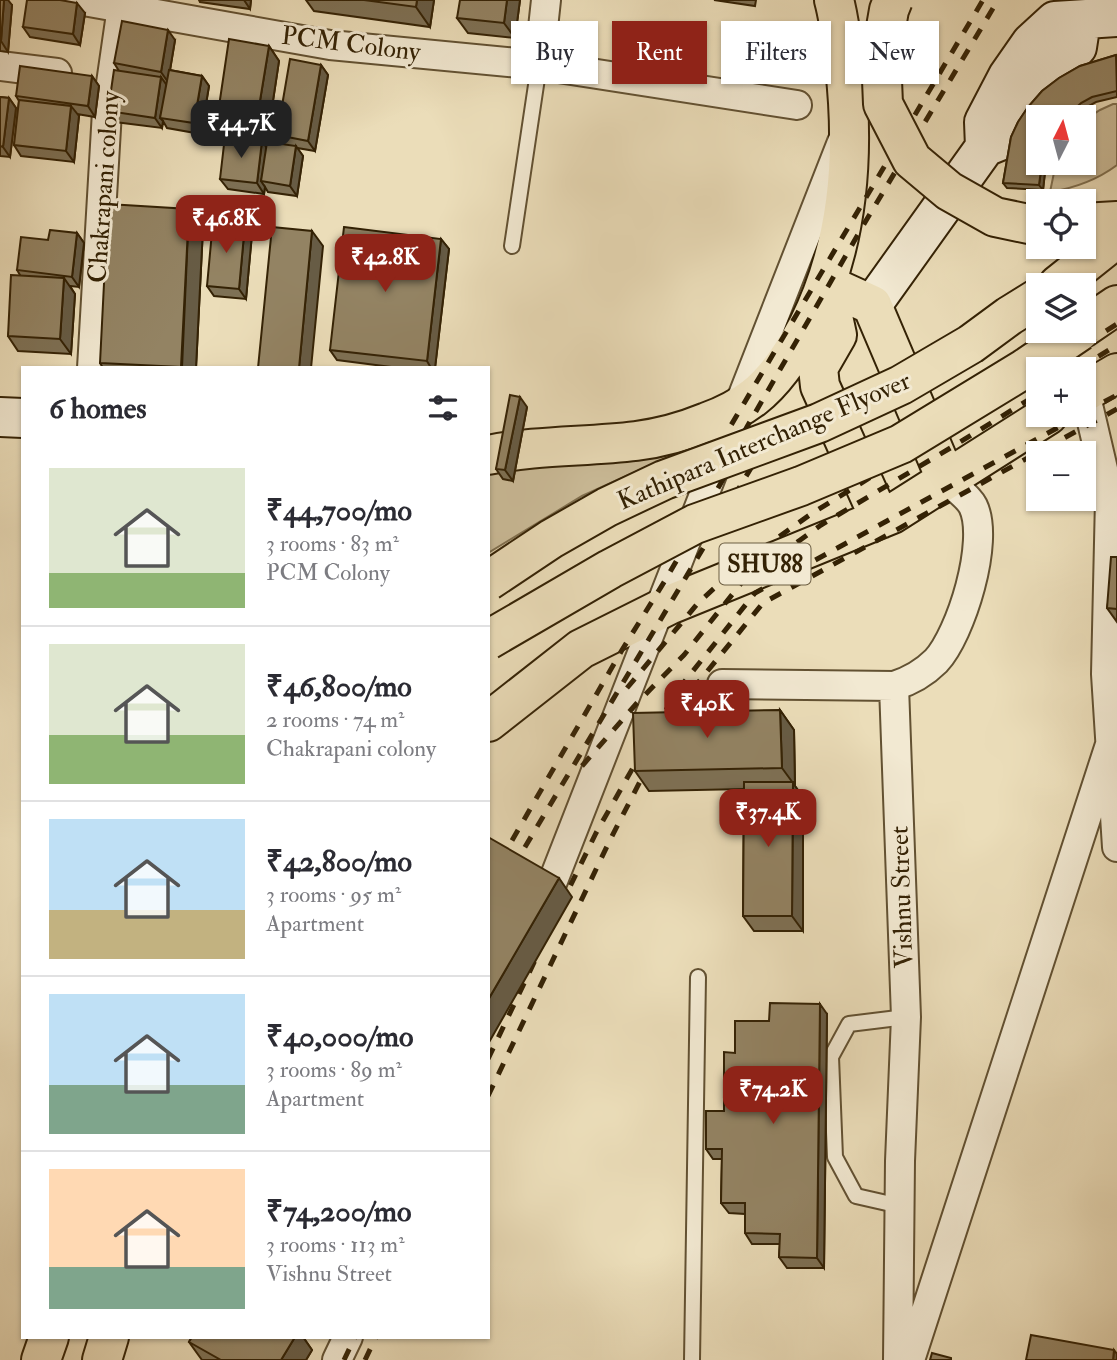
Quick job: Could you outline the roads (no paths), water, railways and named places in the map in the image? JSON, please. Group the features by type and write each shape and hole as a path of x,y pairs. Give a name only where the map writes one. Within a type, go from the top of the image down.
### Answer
{"main road":[{"path":"490,455 526,449 638,441 675,433 737,409 755,397 790,357 826,284 839,242 847,191 849,102 834,0"},
{"path":"895,0 889,10 881,56 883,104 912,160 949,191 995,217 1026,223"},
{"path":"1096,222 1117,221"},
{"path":"1073,273 1117,237"},
{"path":"826,284 872,305 946,479"},
{"path":"826,284 836,335 818,368 820,386 880,519"},
{"name":"Kathipara Interchange Flyover","path":"490,580 551,539 618,501 664,480 819,423 901,385 971,344 1026,305"},
{"name":"Kathipara Interchange Flyover","path":"1096,320 1117,305"},
{"name":"Kathipara Interchange Flyover","path":"490,639 610,569 695,524 800,486 901,444 1062,343"},
{"path":"1096,385 1117,373"},
{"name":"SHU88","path":"490,720 581,649 669,604 892,514 1029,427"},
{"path":"41,1360 48,1339"}],"street":[{"name":"PCM Colony","path":"78,0 330,45 511,62"},
{"path":"544,21 546,0"},
{"path":"534,929 895,0"},
{"name":"Chakrapani colony","path":"92,366 107,111 122,7"},
{"path":"872,305 985,147 1012,136 1048,75 1077,47 1099,19"},
{"path":"0,66 112,80"},
{"name":"PCM Colony","path":"598,74 797,105"},
{"path":"0,417 21,418"},
{"path":"1093,427 1110,499 1111,674 1117,847"},
{"path":"722,684 894,686 910,681 936,660 949,641 977,560 977,521 972,505 946,479"},
{"name":"Vishnu Street","path":"894,686 906,1017 900,1161 898,1360"},
{"path":"911,1360 1117,723"},
{"path":"338,1360 347,1339"}],"lane":[{"path":"512,246 536,84"},
{"path":"692,1360 698,977"},
{"path":"900,1206 856,1196 835,1157 831,1057 849,1024 906,1017"}],"railway":[{"path":"490,879 737,455 727,432 983,0"},
{"path":"490,906 751,468 740,439 998,0"},
{"path":"1064,357 1117,324"},
{"path":"1096,358 1117,345"},
{"path":"627,688 698,603 742,563 811,514 1026,381"},
{"path":"1096,406 1117,395"},
{"path":"582,766 637,703 684,655 743,581 821,525 1026,401"},
{"path":"667,730 679,706 763,603 1117,409"},
{"path":"666,710 677,691 755,593 1059,427"},
{"path":"560,907 596,833 643,750"},
{"path":"490,1092 649,764"},
{"path":"490,1055 539,952"},
{"path":"344,1360 354,1339"},
{"path":"365,1360 375,1339"}]}
